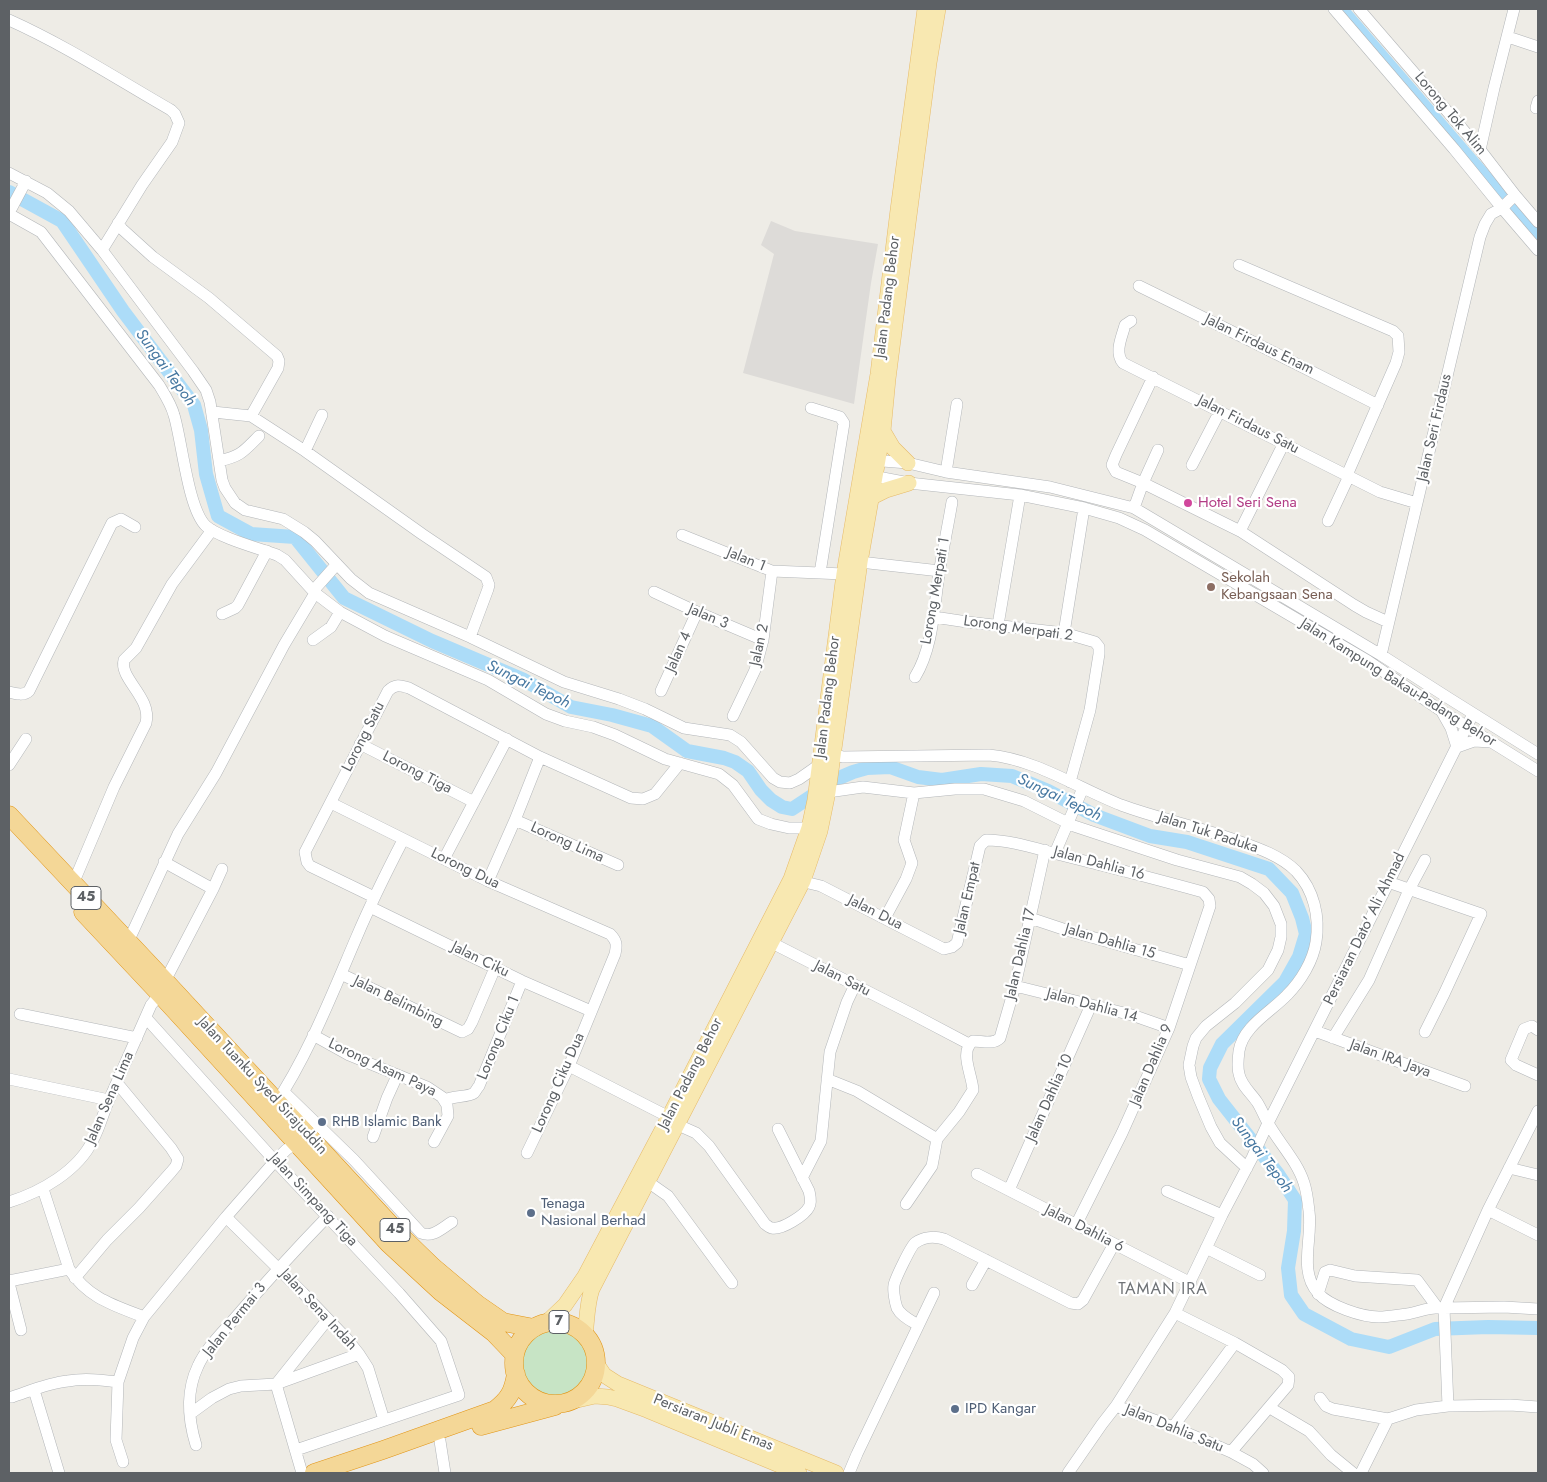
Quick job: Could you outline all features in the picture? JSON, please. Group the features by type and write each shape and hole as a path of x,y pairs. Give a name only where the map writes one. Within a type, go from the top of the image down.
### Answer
{"highway":[{"name":"Jalan Tuanku Syed Sirajuddin","path":"10,824 73,884 128,942 165,987"},
{"name":"Jalan Tuanku Syed Sirajuddin","path":"10,824 277,1102 369,1189 401,1236 433,1267 477,1304 503,1322 540,1325"},
{"name":"Jalan Tuanku Syed Sirajuddin","path":"277,1102 300,1147 389,1244 441,1292 494,1333 515,1355"},
{"name":"7","path":"350,1473 494,1422 567,1402 585,1392 590,1385 596,1363 594,1351 585,1336 574,1327 560,1322 540,1325 522,1339 515,1355 514,1368 518,1381 531,1397 541,1402 552,1404 567,1402"},
{"name":"7","path":"314,1473 495,1410 505,1402 514,1388 516,1374"}],"main road":[{"name":"Jalan Padang Behor","path":"825,763 872,497 869,468 878,374 925,9"},
{"name":"Jalan Padang Behor","path":"585,1336 589,1298 592,1289 648,1182 673,1121 797,880 820,831 821,796 844,574 869,468 883,431 929,63 938,9"},
{"path":"883,431 893,448 908,463"},
{"path":"872,497 886,490 909,483"},
{"name":"Jalan Padang Behor","path":"540,1325 565,1305 585,1276 772,944 797,880 809,828 821,796"},
{"name":"Persiaran Jubli Emas","path":"596,1363 604,1375 618,1384 800,1469"},
{"name":"Persiaran Jubli Emas","path":"567,1402 595,1396 617,1399 800,1469 836,1473"}],"street":[{"path":"1334,9 1454,148 1538,250"},
{"name":"Lorong Tok Alim","path":"1359,9 1480,150 1514,196 1538,222"},
{"path":"1480,150 1514,9"},
{"path":"9,20 30,29 171,110 179,123 172,142 142,185 102,250"},
{"path":"1508,38 1538,46"},
{"path":"9,173 23,186 47,193 62,204 102,250 193,371 206,390 210,402 225,488 235,503 245,510 283,518 291,523 315,541 334,567 364,590 470,637 564,682 619,699 684,728 730,735 741,742 773,778 780,782 790,783 800,779 825,763"},
{"path":"23,186 10,212 41,232 159,385 171,404 198,514 205,525 222,535 277,555 285,560 340,612 385,636 488,680 546,714 615,735 665,759 719,774 733,784 758,819 789,828 809,828"},
{"name":"Jalan Seri Firdaus","path":"1381,655 1480,237 1491,214 1503,207 1514,196"},
{"path":"118,223 122,229 153,256 209,298 277,356 279,361 278,368 251,416"},
{"path":"1239,265 1392,331 1398,336 1399,352 1328,521"},
{"name":"Jalan Firdaus Enam","path":"1138,286 1378,405"},
{"name":"Jalan Firdaus Satu","path":"1131,321 1125,325 1118,350 1119,358 1123,363 1380,492 1417,503"},
{"path":"1153,377 1112,465 1116,472 1143,483 1240,531 1354,605 1388,622"},
{"path":"946,472 957,404"},
{"path":"811,408 840,417 844,423 820,573"},
{"path":"1192,465 1220,411"},
{"path":"213,412 251,416 486,577 489,585 488,589 470,637"},
{"path":"304,451 322,415"},
{"path":"219,461 240,455 259,436"},
{"path":"1240,531 1284,443"},
{"path":"1134,508 1158,450"},
{"name":"Jalan Kampung Bakau-Padang Behor","path":"869,468 908,463 946,472 1050,488 1134,508 1381,655 1538,754"},
{"name":"Jalan Kampung Bakau-Padang Behor","path":"869,468 909,483 1020,495 1084,508 1119,518 1145,530 1368,662 1440,710 1538,771"},
{"path":"998,625 1020,495"},
{"name":"Lorong Merpati 1","path":"915,678 923,665 934,617 952,502"},
{"path":"1064,634 1084,508"},
{"path":"9,692 26,694 30,691 112,523 121,519 135,527"},
{"path":"73,884 114,786 148,717 144,703 124,668 124,660 136,648 172,584 212,530"},
{"name":"Jalan 1","path":"682,535 772,571 844,574"},
{"path":"222,614 238,605 266,551"},
{"path":"860,562 940,571"},
{"path":"128,942 178,834 216,773 315,590 334,567"},
{"name":"Jalan 2","path":"733,716 755,670 763,640 772,571"},
{"name":"Jalan 3","path":"654,592 763,640"},
{"path":"314,640 331,627 340,612"},
{"name":"Jalan 4","path":"661,690 697,612"},
{"name":"Lorong Merpati 2","path":"934,617 1064,634 1096,642 1099,647 1099,654 1090,710 1070,782"},
{"name":"Lorong Satu","path":"372,902 310,866 306,862 305,852 388,691 397,685 409,688 540,756 631,798 643,800 655,794 680,762"},
{"path":"1440,710 1451,728 1457,747 1474,741 1494,743"},
{"name":"Persiaran Dato' Ali Ahmad","path":"1068,1473 1116,1406 1175,1313 1222,1215 1250,1163 1266,1127 1473,714"},
{"path":"9,765 26,739"},
{"path":"444,859 507,739"},
{"name":"Lorong Tiga","path":"360,744 474,802"},
{"path":"488,881 540,756"},
{"name":"Jalan Tuk Paduka","path":"825,763 843,756 998,756 1034,767 1070,782 1081,791 1123,806 1217,833 1256,847 1295,870 1305,882 1317,915 1316,944 1312,958 1287,995 1250,1028 1244,1036 1241,1042 1238,1062 1239,1077 1258,1104 1266,1127 1292,1159 1304,1183 1310,1214 1307,1259 1308,1277 1318,1294"},
{"path":"821,796 863,787 914,793 955,789 984,790 1024,801 1068,823 1177,860 1240,877 1257,888 1274,906 1280,924 1281,937 1278,950 1268,970 1235,1003 1202,1030 1196,1038 1189,1064 1198,1096 1220,1143 1250,1163"},
{"name":"Jalan Dahlia 17","path":"969,1044 973,1041 997,1042 1000,1038 1030,918 1050,852 1068,823 1081,791"},
{"path":"885,918 906,879 912,863 904,840 914,793"},
{"name":"Lorong Dua","path":"331,803 488,881 602,930"},
{"name":"Lorong Lima","path":"515,820 618,865"},
{"path":"277,1102 313,1035 372,902 403,840"},
{"name":"Jalan Dahlia 16","path":"986,840 995,840 1050,852 1203,892 1209,899"},
{"name":"Jalan Empat","path":"944,949 952,948 957,943 980,846 986,840"},
{"path":"1333,1038 1369,980 1409,890 1425,860"},
{"path":"164,862 213,889"},
{"name":"Jalan Sena Lima","path":"10,1199 43,1189 70,1169 93,1140 153,1002 165,987 222,869"},
{"name":"Jalan Dua","path":"797,880 821,886 944,949"},
{"path":"1388,882 1481,914 1425,1032"},
{"name":"Jalan Dahlia 9","path":"1076,1224 1122,1133 1170,1028 1210,906 1209,899"},
{"name":"Jalan Ciku","path":"372,902 495,968 591,1011"},
{"name":"Jalan Dahlia 15","path":"1030,918 1190,965"},
{"name":"Lorong Ciku Dua","path":"527,1153 569,1066 615,954 616,939 602,930"},
{"name":"Jalan Satu","path":"772,944 969,1044"},
{"name":"Jalan Belimbing","path":"341,974 462,1032 468,1029 495,968"},
{"name":"Lorong Ciku 1","path":"446,1102 451,1097 474,1094 522,981"},
{"path":"802,1178 822,1141 830,1052 847,1002 855,985"},
{"name":"Jalan Dahlia 14","path":"1014,986 1132,1015 1170,1028"},
{"name":"Jalan Dahlia 10","path":"1009,1190 1091,1005"},
{"path":"20,1014 137,1038"},
{"name":"Jalan Simpang Tiga","path":"146,1018 441,1341 460,1395 384,1420"},
{"path":"1538,1030 1532,1026 1524,1029 1511,1060 1516,1065 1538,1075"},
{"name":"Jalan IRA Jaya","path":"1315,1031 1466,1086"},
{"name":"Lorong Asam Paya","path":"313,1035 349,1055 427,1087 446,1102"},
{"path":"906,1204 932,1166 937,1139 959,1112 973,1090 966,1060 969,1044"},
{"path":"569,1066 696,1133 709,1146 765,1224 773,1228 784,1227 809,1208 811,1201 809,1191 778,1129"},
{"path":"373,1138 397,1076"},
{"path":"9,1079 109,1100"},
{"path":"827,1079 857,1091 937,1139"},
{"path":"21,1330 9,1282 72,1273 139,1208 176,1166 178,1158 171,1148 118,1084"},
{"path":"434,1142 448,1116 446,1102"},
{"path":"1442,1310 1488,1210 1538,1111"},
{"path":"123,1462 116,1440 118,1382 133,1338 144,1317 226,1217 275,1161 290,1147 300,1147"},
{"path":"1509,1168 1538,1175"},
{"name":"Jalan Dahlia 6","path":"977,1174 1190,1283"},
{"path":"648,1182 668,1196 732,1283"},
{"path":"43,1189 72,1273 84,1287 107,1303 144,1317"},
{"path":"369,1189 427,1236 434,1234 452,1222"},
{"path":"1167,1191 1222,1215"},
{"path":"1488,1210 1538,1234"},
{"name":"Jalan Permai 3","path":"196,1444 190,1425 190,1394 197,1367 207,1350 278,1268 328,1216"},
{"name":"Jalan Sena Indah","path":"226,1217 278,1268 359,1354 368,1368 384,1420"},
{"path":"918,1325 904,1317 897,1308 894,1285 913,1244 920,1240 938,1237 1071,1303 1078,1304 1083,1300 1114,1244"},
{"path":"1206,1248 1260,1275"},
{"path":"972,1285 986,1260"},
{"path":"1448,1406 1446,1334 1442,1310 1417,1280 1355,1276 1330,1270 1326,1272 1318,1294 1333,1304 1348,1310 1378,1317 1442,1310 1504,1307 1538,1309"},
{"path":"849,1473 934,1293"},
{"path":"1175,1313 1235,1343 1282,1370 1289,1377 1288,1386 1231,1452"},
{"path":"276,1384 328,1320"},
{"path":"1173,1427 1235,1343"},
{"path":"190,1414 212,1398 229,1389 241,1386 276,1384 359,1354"},
{"path":"12,1397 69,1380 118,1382"},
{"path":"276,1384 302,1473"},
{"path":"34,1390 59,1473"},
{"path":"1320,1398 1326,1406 1333,1409 1388,1419 1416,1410 1448,1406 1510,1405 1538,1407"},
{"name":"Jalan Dahlia Satu","path":"1116,1406 1173,1427 1231,1452 1253,1464 1263,1473"},
{"path":"1270,1408 1308,1431 1331,1455 1353,1473"},
{"path":"1361,1473 1388,1419"},
{"path":"296,1450 384,1420"},
{"path":"440,1441 445,1473"}],"shaded area":[{"path":"771,221 795,231 878,244 854,404 743,373 774,254 761,245"}],"green space":[{"path":"546,1329 566,1333 579,1341 586,1353 588,1366 585,1379 577,1389 565,1395 550,1396 537,1390 527,1380 519,1364 520,1351 523,1345 527,1340"}],"waterway":[{"path":"1344,9 1538,235"},
{"name":"Sungai Tepoh","path":"9,192 62,221 123,311 194,405 201,430 206,474 218,516 251,534 295,537 344,598 432,641 524,680 571,707 612,715 652,726 687,751 735,762 748,771 761,790 771,800 782,807 792,809 839,778 867,768 890,767 918,777 942,780 981,774 1012,776 1048,791 1094,815 1150,836 1187,842 1269,869 1292,893 1306,934 1299,957 1285,982 1222,1044 1210,1068 1209,1079 1219,1099 1278,1174 1295,1200 1294,1231 1288,1268 1291,1295 1304,1314 1351,1339 1389,1347 1435,1329 1538,1328"}],"place":[{"name":"Hotel Seri Sena","path":"1188,503"},
{"name":"Sekolah Kebangsaan Sena","path":"1211,587"},
{"name":"RHB Islamic Bank","path":"322,1122"},
{"name":"Tenaga Nasional Berhad","path":"531,1213"},
{"name":"IPD Kangar","path":"955,1409"}],"district":[{"name":"TAMAN IRA","path":"1163,1290"}]}
